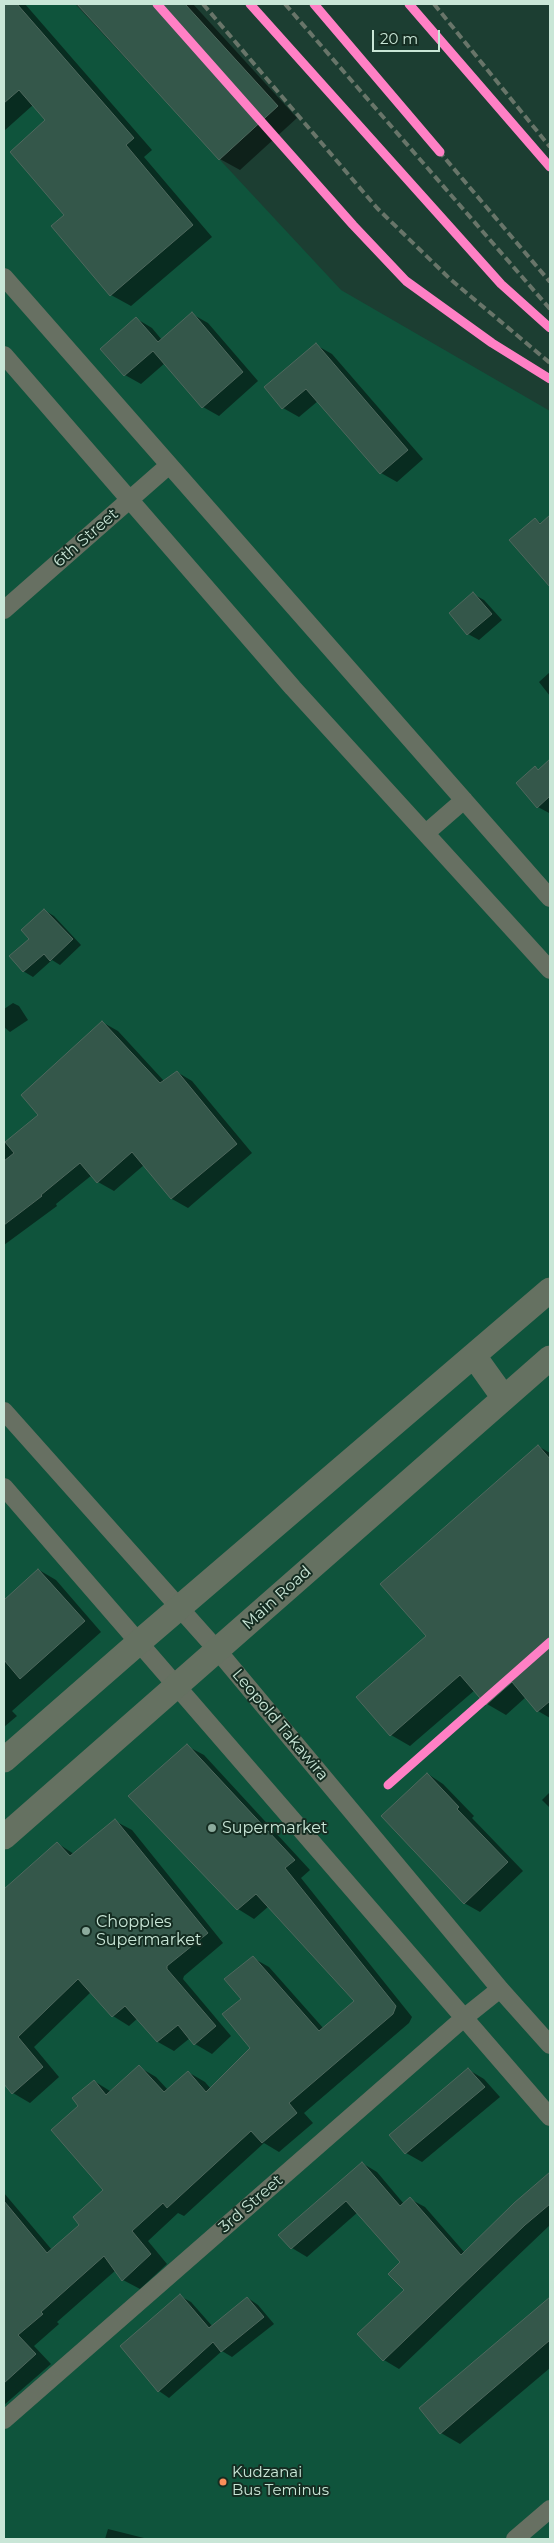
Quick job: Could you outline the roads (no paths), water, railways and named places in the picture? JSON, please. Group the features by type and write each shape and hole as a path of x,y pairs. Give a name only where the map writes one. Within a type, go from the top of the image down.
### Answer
{"main road":[{"path":"4,1760 138,1642 550,1290"},
{"path":"474,1356 504,1398"},
{"name":"Main Road","path":"4,1837 550,1358"}],"street":[{"path":"4,277 168,466 550,898"},
{"path":"4,355 293,688 550,970"},
{"name":"6th Street","path":"4,610 168,466"},
{"path":"426,834 464,800"},
{"name":"Leopold Takawira","path":"4,1411 218,1651 500,1989 550,2044"},
{"path":"4,1487 550,2117"},
{"name":"3rd Street","path":"4,2420 465,2017 500,1989"},
{"path":"516,2539 550,2509"}],"railway":[{"path":"157,4 353,225 406,281 492,343 550,379"},
{"path":"203,4 377,208 450,279 550,363"},
{"path":"250,4 501,284 550,328"},
{"path":"285,4 550,309"},
{"path":"314,4 550,282"},
{"path":"434,4 550,147"},
{"path":"388,1785 550,1642"}],"place":[{"name":"Supermarket","path":"212,1828"},
{"name":"Choppies Supermarket","path":"86,1931"},
{"name":"Kudzanai Bus Teminus","path":"223,2482"}]}
